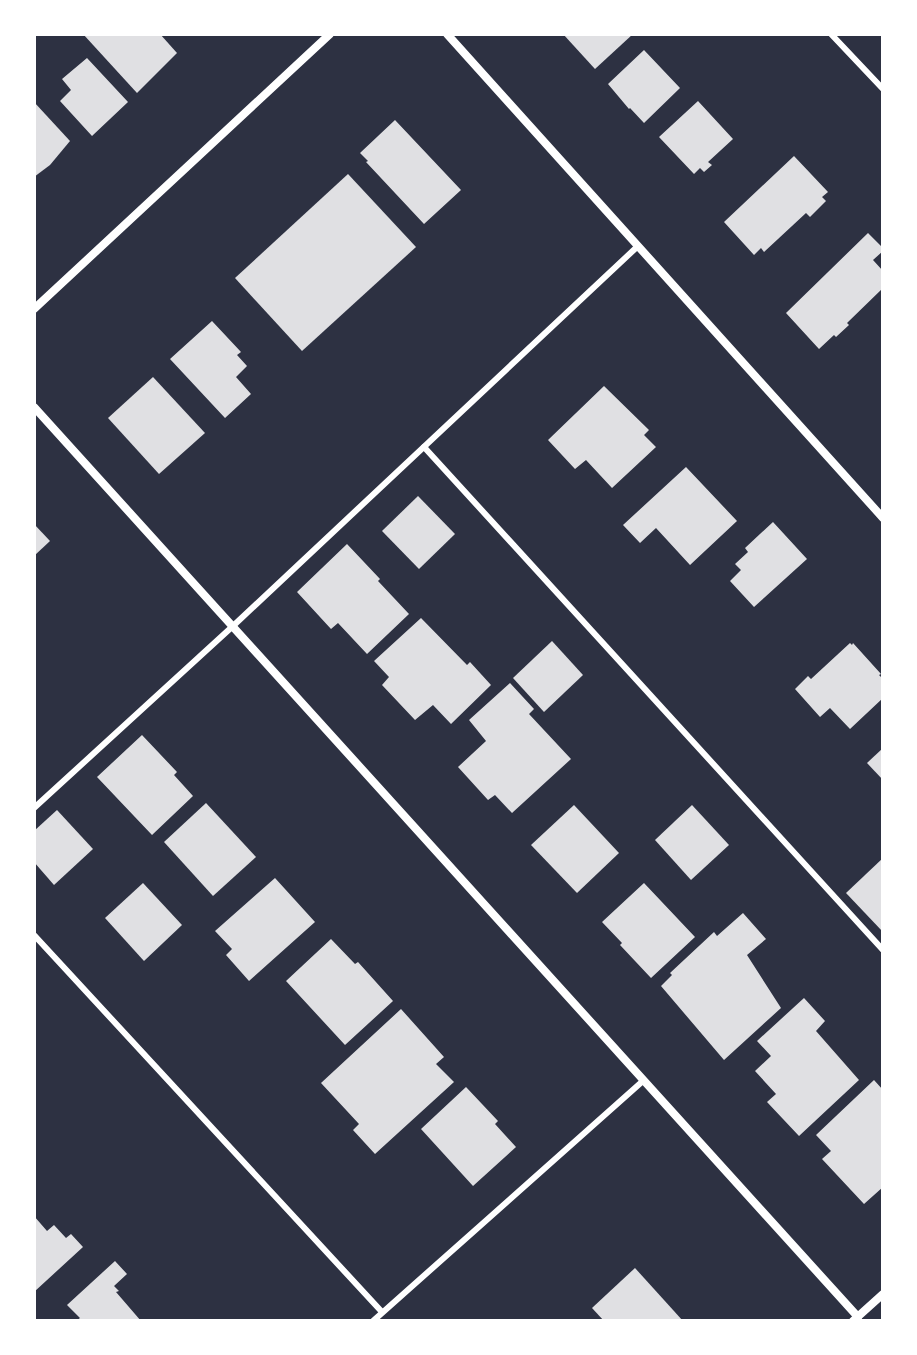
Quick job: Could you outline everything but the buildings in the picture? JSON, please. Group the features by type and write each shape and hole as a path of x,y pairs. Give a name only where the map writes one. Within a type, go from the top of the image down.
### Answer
{"street":[{"path":"34,309 330,34"},
{"path":"447,34 883,518"},
{"path":"34,407 644,1080 856,1319 883,1294"}],"lane":[{"path":"831,34 883,89"},
{"path":"34,808 638,246"},
{"path":"424,447 883,950"},
{"path":"34,935 382,1312"},
{"path":"373,1321 644,1080"}]}
